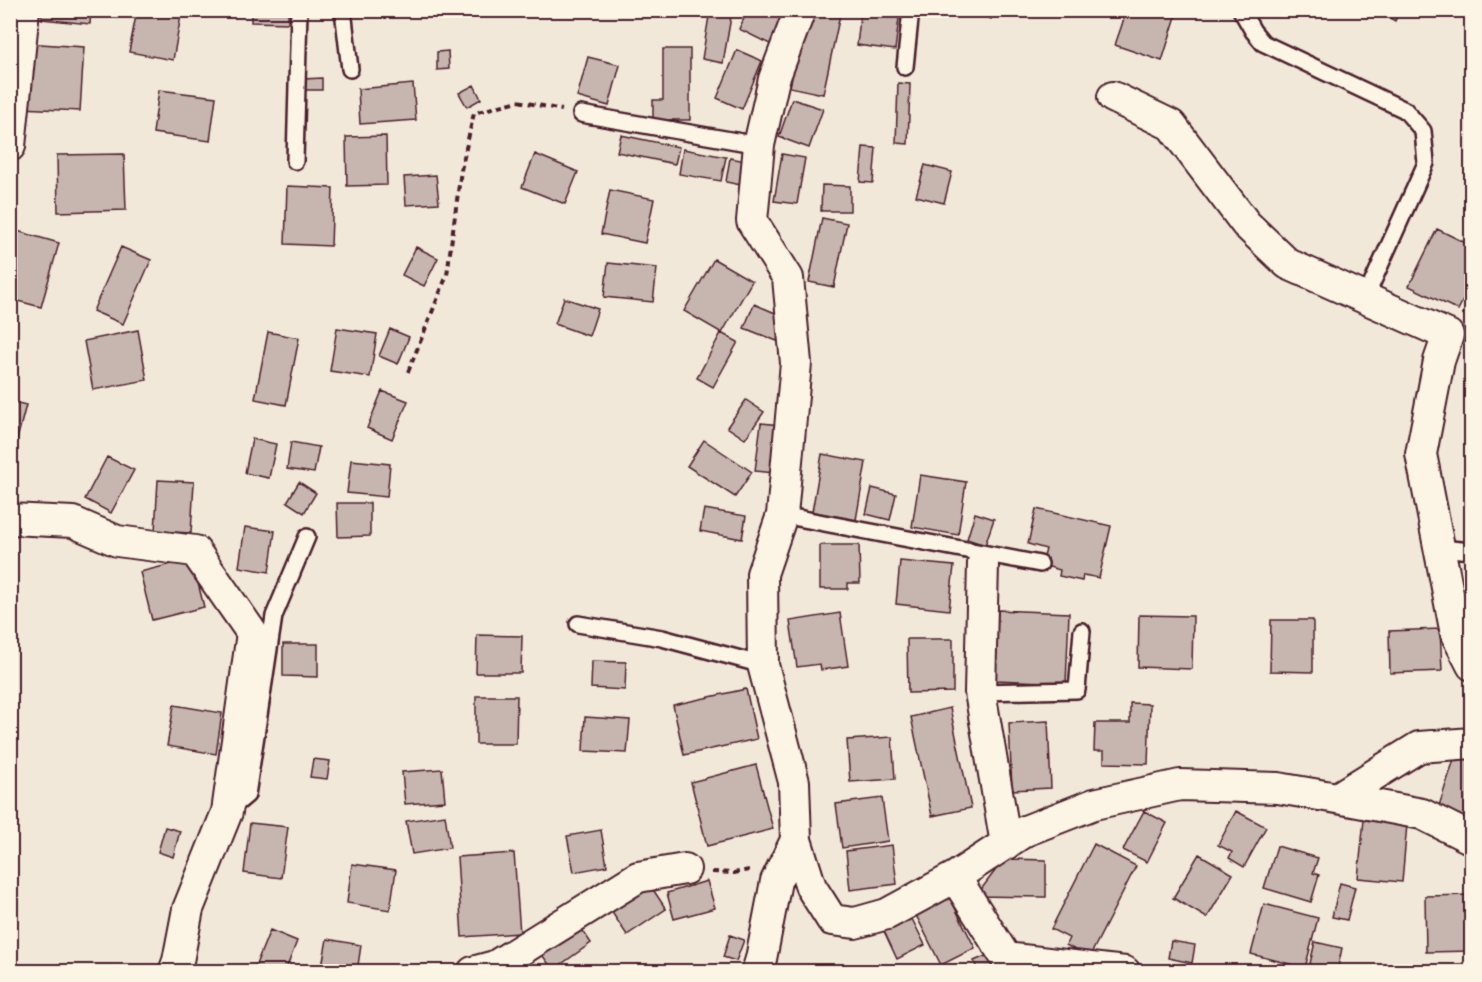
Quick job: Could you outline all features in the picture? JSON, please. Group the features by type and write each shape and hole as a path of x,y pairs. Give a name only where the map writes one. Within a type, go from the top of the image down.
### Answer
{"street":[{"path":"10,146 24,10"},
{"path":"757,972 776,881 791,851 794,782 763,665 762,574 782,515 796,363 788,278 752,221 759,145 774,79 800,10"},
{"path":"1113,97 1171,125 1246,224 1288,264 1448,335 1438,361 1421,454 1456,633 1472,665"},
{"path":"10,519 73,522 117,541 195,551 252,633 226,812 188,909 174,972"},
{"path":"983,563 980,692 1006,844"},
{"path":"1337,798 1419,747 1472,743"},
{"path":"791,851 832,920 855,923 887,914 955,877 1025,831 1094,804 1180,785 1278,788 1422,813 1472,839"},
{"path":"473,972 495,966 638,877 685,869"},
{"path":"955,877 1006,958 1125,972"}],"lane":[{"path":"295,161 299,10"},
{"path":"343,10 350,69"},
{"path":"905,67 911,10"},
{"path":"1241,10 1263,43 1405,110 1423,131 1426,163 1365,299"},
{"path":"581,114 759,145"},
{"path":"782,515 1040,564"},
{"path":"226,812 247,795 274,616 307,537"},
{"path":"1439,548 1472,551"},
{"path":"578,624 662,638 763,665"},
{"path":"980,692 1077,690 1082,631"}],"path":[{"path":"408,372 447,275 461,170 474,113 518,101 581,114"},
{"path":"685,869 734,873 791,851"}],"building":[{"path":"42,10 91,10 90,24 42,19"},
{"path":"137,10 182,10 173,60 129,52"},
{"path":"251,10 288,10 288,23 251,22"},
{"path":"710,10 732,11 723,63 702,59"},
{"path":"748,10 791,10 774,46 739,29"},
{"path":"806,10 841,10 823,94 790,87"},
{"path":"861,10 900,10 895,50 857,45"},
{"path":"974,10 995,10 991,19"},
{"path":"1127,10 1178,10 1162,61 1115,45"},
{"path":"1376,10 1400,10 1395,21"},
{"path":"26,43 84,47 80,111 22,108"},
{"path":"663,49 690,49 690,120 653,120 653,100 663,100"},
{"path":"737,50 762,61 742,109 717,98"},
{"path":"448,51 449,69 437,70 437,52"},
{"path":"588,57 620,65 609,106 577,97"},
{"path":"322,78 322,90 303,90 303,79"},
{"path":"898,83 910,84 908,144 896,143"},
{"path":"413,84 416,120 360,124 358,89"},
{"path":"474,85 481,99 467,107 459,93"},
{"path":"159,90 216,97 210,141 153,133"},
{"path":"792,99 823,109 809,148 779,137"},
{"path":"621,135 679,147 675,164 617,152"},
{"path":"386,136 387,185 347,186 346,137"},
{"path":"863,147 876,148 873,183 860,182"},
{"path":"683,149 726,157 721,181 679,174"},
{"path":"124,154 126,210 58,212 57,155"},
{"path":"535,154 578,172 565,204 522,187"},
{"path":"782,154 805,158 797,204 774,201"},
{"path":"730,158 746,161 741,185 726,182"},
{"path":"925,165 952,172 944,203 916,196"},
{"path":"436,175 439,203 406,205 404,177"},
{"path":"822,185 850,186 850,211 821,211"},
{"path":"287,186 333,188 331,246 285,244"},
{"path":"610,190 654,199 645,243 601,234"},
{"path":"822,218 847,223 834,287 809,282"},
{"path":"10,229 59,243 41,307 10,299"},
{"path":"1437,229 1472,246 1472,283 1458,310 1409,286"},
{"path":"121,247 151,260 123,324 93,311"},
{"path":"416,247 438,258 424,286 402,275"},
{"path":"714,259 752,281 722,333 684,311"},
{"path":"608,263 657,268 653,302 604,297"},
{"path":"564,298 598,309 589,336 555,324"},
{"path":"754,304 787,318 777,341 744,328"},
{"path":"337,328 377,334 370,377 330,371"},
{"path":"390,329 409,337 398,364 379,356"},
{"path":"138,330 147,380 93,390 84,341"},
{"path":"268,332 299,338 286,405 255,399"},
{"path":"721,333 738,342 713,387 697,378"},
{"path":"382,391 408,401 392,439 367,428"},
{"path":"746,400 764,412 745,439 727,427"},
{"path":"10,401 26,405 14,451 10,450"},
{"path":"761,423 781,425 775,473 755,471"},
{"path":"252,439 276,444 269,478 245,473"},
{"path":"704,440 752,472 735,497 687,466"},
{"path":"291,442 319,447 314,473 287,469"},
{"path":"822,454 866,462 856,520 812,512"},
{"path":"107,457 134,470 111,513 85,499"},
{"path":"351,460 390,464 387,497 347,493"},
{"path":"920,475 966,482 958,535 912,527"},
{"path":"158,480 194,482 191,533 155,531"},
{"path":"299,482 316,493 304,513 287,502"},
{"path":"872,488 896,494 890,520 866,514"},
{"path":"337,503 370,503 370,536 338,537"},
{"path":"704,509 746,516 742,539 700,531"},
{"path":"1036,509 1111,526 1099,578 1083,575 1082,581 1059,576 1060,570 1042,565 1046,549 1028,544"},
{"path":"975,513 994,519 985,545 967,539"},
{"path":"245,527 275,531 269,572 239,567"},
{"path":"820,545 859,545 860,583 848,583 848,589 820,589"},
{"path":"192,559 204,607 152,620 140,572"},
{"path":"900,561 954,566 949,610 896,604"},
{"path":"998,610 1069,613 1066,683 995,680"},
{"path":"840,613 848,666 821,670 820,664 797,667 790,621"},
{"path":"1139,615 1193,616 1192,669 1138,667"},
{"path":"1271,620 1313,620 1313,672 1270,671"},
{"path":"1440,629 1442,671 1390,673 1389,631"},
{"path":"477,635 522,636 521,673 476,673"},
{"path":"907,639 953,639 953,692 908,693"},
{"path":"283,644 318,644 318,677 283,676"},
{"path":"592,661 626,662 625,690 591,688"},
{"path":"746,689 757,739 684,755 673,705"},
{"path":"476,696 517,696 516,744 476,744"},
{"path":"1130,703 1150,704 1148,764 1104,763 1104,751 1094,751 1095,723 1130,723"},
{"path":"174,705 222,713 216,754 167,746"},
{"path":"950,708 971,808 932,816 911,717"},
{"path":"585,717 630,720 627,753 583,751"},
{"path":"1048,721 1051,788 1012,790 1009,723"},
{"path":"892,737 895,779 850,782 847,740"},
{"path":"1457,750 1472,755 1472,820 1438,809"},
{"path":"313,759 330,761 327,779 310,777"},
{"path":"756,765 773,829 707,846 691,782"},
{"path":"442,769 445,801 405,804 402,772"},
{"path":"882,798 888,841 842,848 836,804"},
{"path":"1144,811 1167,823 1147,862 1123,850"},
{"path":"1236,811 1266,827 1244,867 1229,858 1232,852 1218,845"},
{"path":"445,815 450,848 412,854 406,821"},
{"path":"1364,820 1407,824 1402,882 1358,878"},
{"path":"250,823 288,827 281,878 244,873"},
{"path":"165,827 180,831 173,857 158,852"},
{"path":"601,830 607,866 574,872 567,836"},
{"path":"1094,844 1136,866 1089,958 1066,945 1069,938 1051,929"},
{"path":"892,845 897,884 850,890 846,851"},
{"path":"1277,846 1318,858 1313,873 1319,875 1311,902 1264,888"},
{"path":"514,853 520,933 462,937 457,857"},
{"path":"1199,854 1233,874 1207,918 1173,898"},
{"path":"1004,859 1046,860 1046,897 976,896"},
{"path":"352,864 396,870 390,910 347,903"},
{"path":"707,881 715,908 674,919 667,893"},
{"path":"1340,883 1355,887 1347,920 1332,917"},
{"path":"650,885 666,909 627,935 611,911"},
{"path":"948,894 975,948 941,965 914,911"},
{"path":"1472,895 1472,951 1426,952 1425,896"},
{"path":"1264,904 1318,918 1305,968 1251,954"},
{"path":"911,917 925,945 897,959 884,931"},
{"path":"579,925 591,943 553,970 540,952"},
{"path":"270,930 297,941 285,972 253,972"},
{"path":"730,935 744,940 736,961 723,957"},
{"path":"327,939 361,945 357,972 321,972"},
{"path":"1171,941 1195,945 1192,963 1168,958"},
{"path":"1315,942 1342,948 1337,972 1308,972"},
{"path":"988,955 995,972 978,972 974,961"}]}
